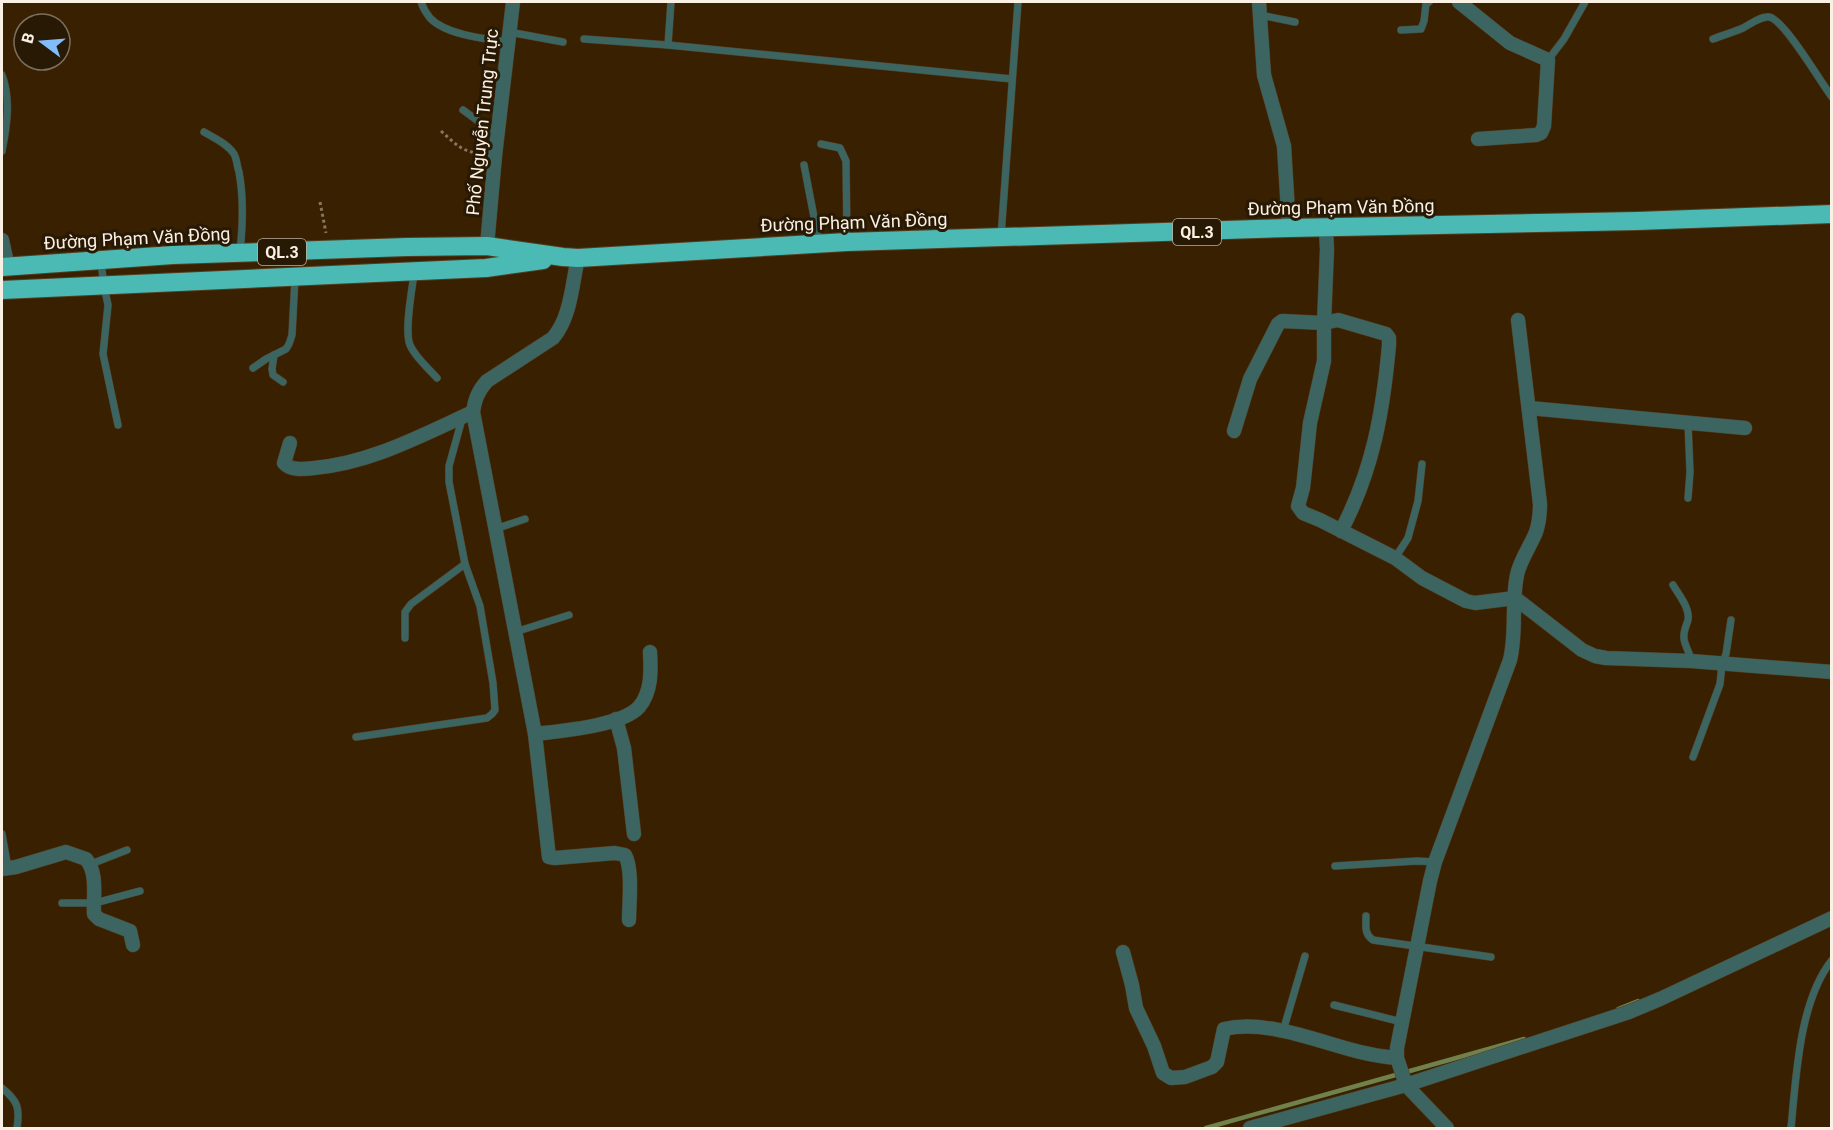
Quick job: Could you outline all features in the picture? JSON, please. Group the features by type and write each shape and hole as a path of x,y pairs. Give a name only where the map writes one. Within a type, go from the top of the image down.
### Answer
{"highway":[{"name":"Đường Phạm Văn Đồng","path":"2,290 502,267 570,257 819,243 1832,214"},
{"name":"Đường Phạm Văn Đồng","path":"5,267 240,253 406,247 487,246 570,257"}],"street":[{"name":"Phố Nguyễn Trung Trực","path":"487,246 497,135 513,2"},
{"path":"1459,2 1510,43 1548,60 1544,126 1541,133 1478,139"},
{"path":"1260,8 1264,75 1284,146 1289,228"},
{"path":"1326,229 1324,361 1310,423 1303,488 1298,506 1303,513 1320,519 1395,558 1422,578 1466,601 1475,603 1515,598 1582,650 1595,656 1832,672"},
{"path":"2,240 5,267"},
{"path":"570,257 566,318 561,329 553,338 487,381 479,389 468,414 495,528 535,734 549,857 615,853 625,855 628,868 629,920"},
{"path":"1234,431 1251,379 1278,324 1282,321 1324,323 1338,320 1386,334 1389,338 1382,407 1367,471 1341,531"},
{"path":"1447,1128 1405,1083 1398,1062 1397,1048 1435,862 1510,660 1514,643 1515,598 1519,569 1536,532 1539,518 1540,504 1518,320"},
{"path":"1528,408 1745,428"},
{"path":"290,443 284,463 289,468 338,466 400,446 468,414"},
{"path":"535,734 581,728 616,719 637,709 645,698 652,671 650,652"},
{"path":"616,719 626,757 634,834"},
{"path":"5,868 16,867 66,852 86,859 91,864 95,916 130,931 133,945"},
{"path":"1250,1128 1268,1126 1629,1012 1832,918"},
{"path":"1123,952 1136,1008 1154,1046 1163,1073 1171,1078 1185,1077 1212,1067 1217,1062 1224,1029 1235,1026 1283,1031 1398,1062"}],"lane":[{"path":"421,2 432,20 460,33 563,42"},
{"path":"668,45 671,2"},
{"path":"1000,238 1018,2"},
{"path":"1401,30 1420,29 1424,21 1426,4 1430,2"},
{"path":"1548,60 1564,39 1585,2"},
{"path":"1260,8 1295,22"},
{"path":"1713,39 1769,17 1778,22 1789,34 1832,98"},
{"path":"584,39 668,45 1012,79"},
{"path":"2,75 8,94 2,151"},
{"path":"463,111 497,135"},
{"path":"204,132 225,145 234,154 243,198 244,220 240,253"},
{"path":"821,144 840,148 846,161 847,242"},
{"path":"804,165 819,243"},
{"path":"101,260 108,304 103,354 118,425"},
{"path":"414,272 408,326 409,343 437,378"},
{"path":"252,368 286,350 292,334 295,277"},
{"path":"274,355 273,375 283,382"},
{"path":"356,737 487,718 492,714 495,704 493,683 480,606 465,564 449,482 448,466 468,414"},
{"path":"1688,423 1690,472 1688,498"},
{"path":"1395,558 1408,538 1418,501 1422,464"},
{"path":"495,528 525,519"},
{"path":"405,638 405,612 411,604 465,564"},
{"path":"1673,585 1686,608 1688,618 1684,628 1684,642 1691,661"},
{"path":"515,632 568,615"},
{"path":"1693,757 1720,684 1731,620"},
{"path":"2,834 5,868"},
{"path":"91,864 127,850"},
{"path":"1335,867 1417,861 1435,862"},
{"path":"62,903 94,903 140,891"},
{"path":"1366,916 1366,932 1373,940 1491,957"},
{"path":"1283,1031 1305,956"},
{"path":"1791,1128 1797,1063 1813,991 1824,969 1832,960"},
{"path":"1334,1005 1402,1022"},
{"path":"2,1088 16,1102 19,1112 17,1128"}],"path":[{"path":"441,131 467,152 495,156"},
{"path":"320,202 329,250"}],"waterway":[{"path":"1618,1009 1638,1001"},
{"path":"1206,1128 1524,1039"}]}
